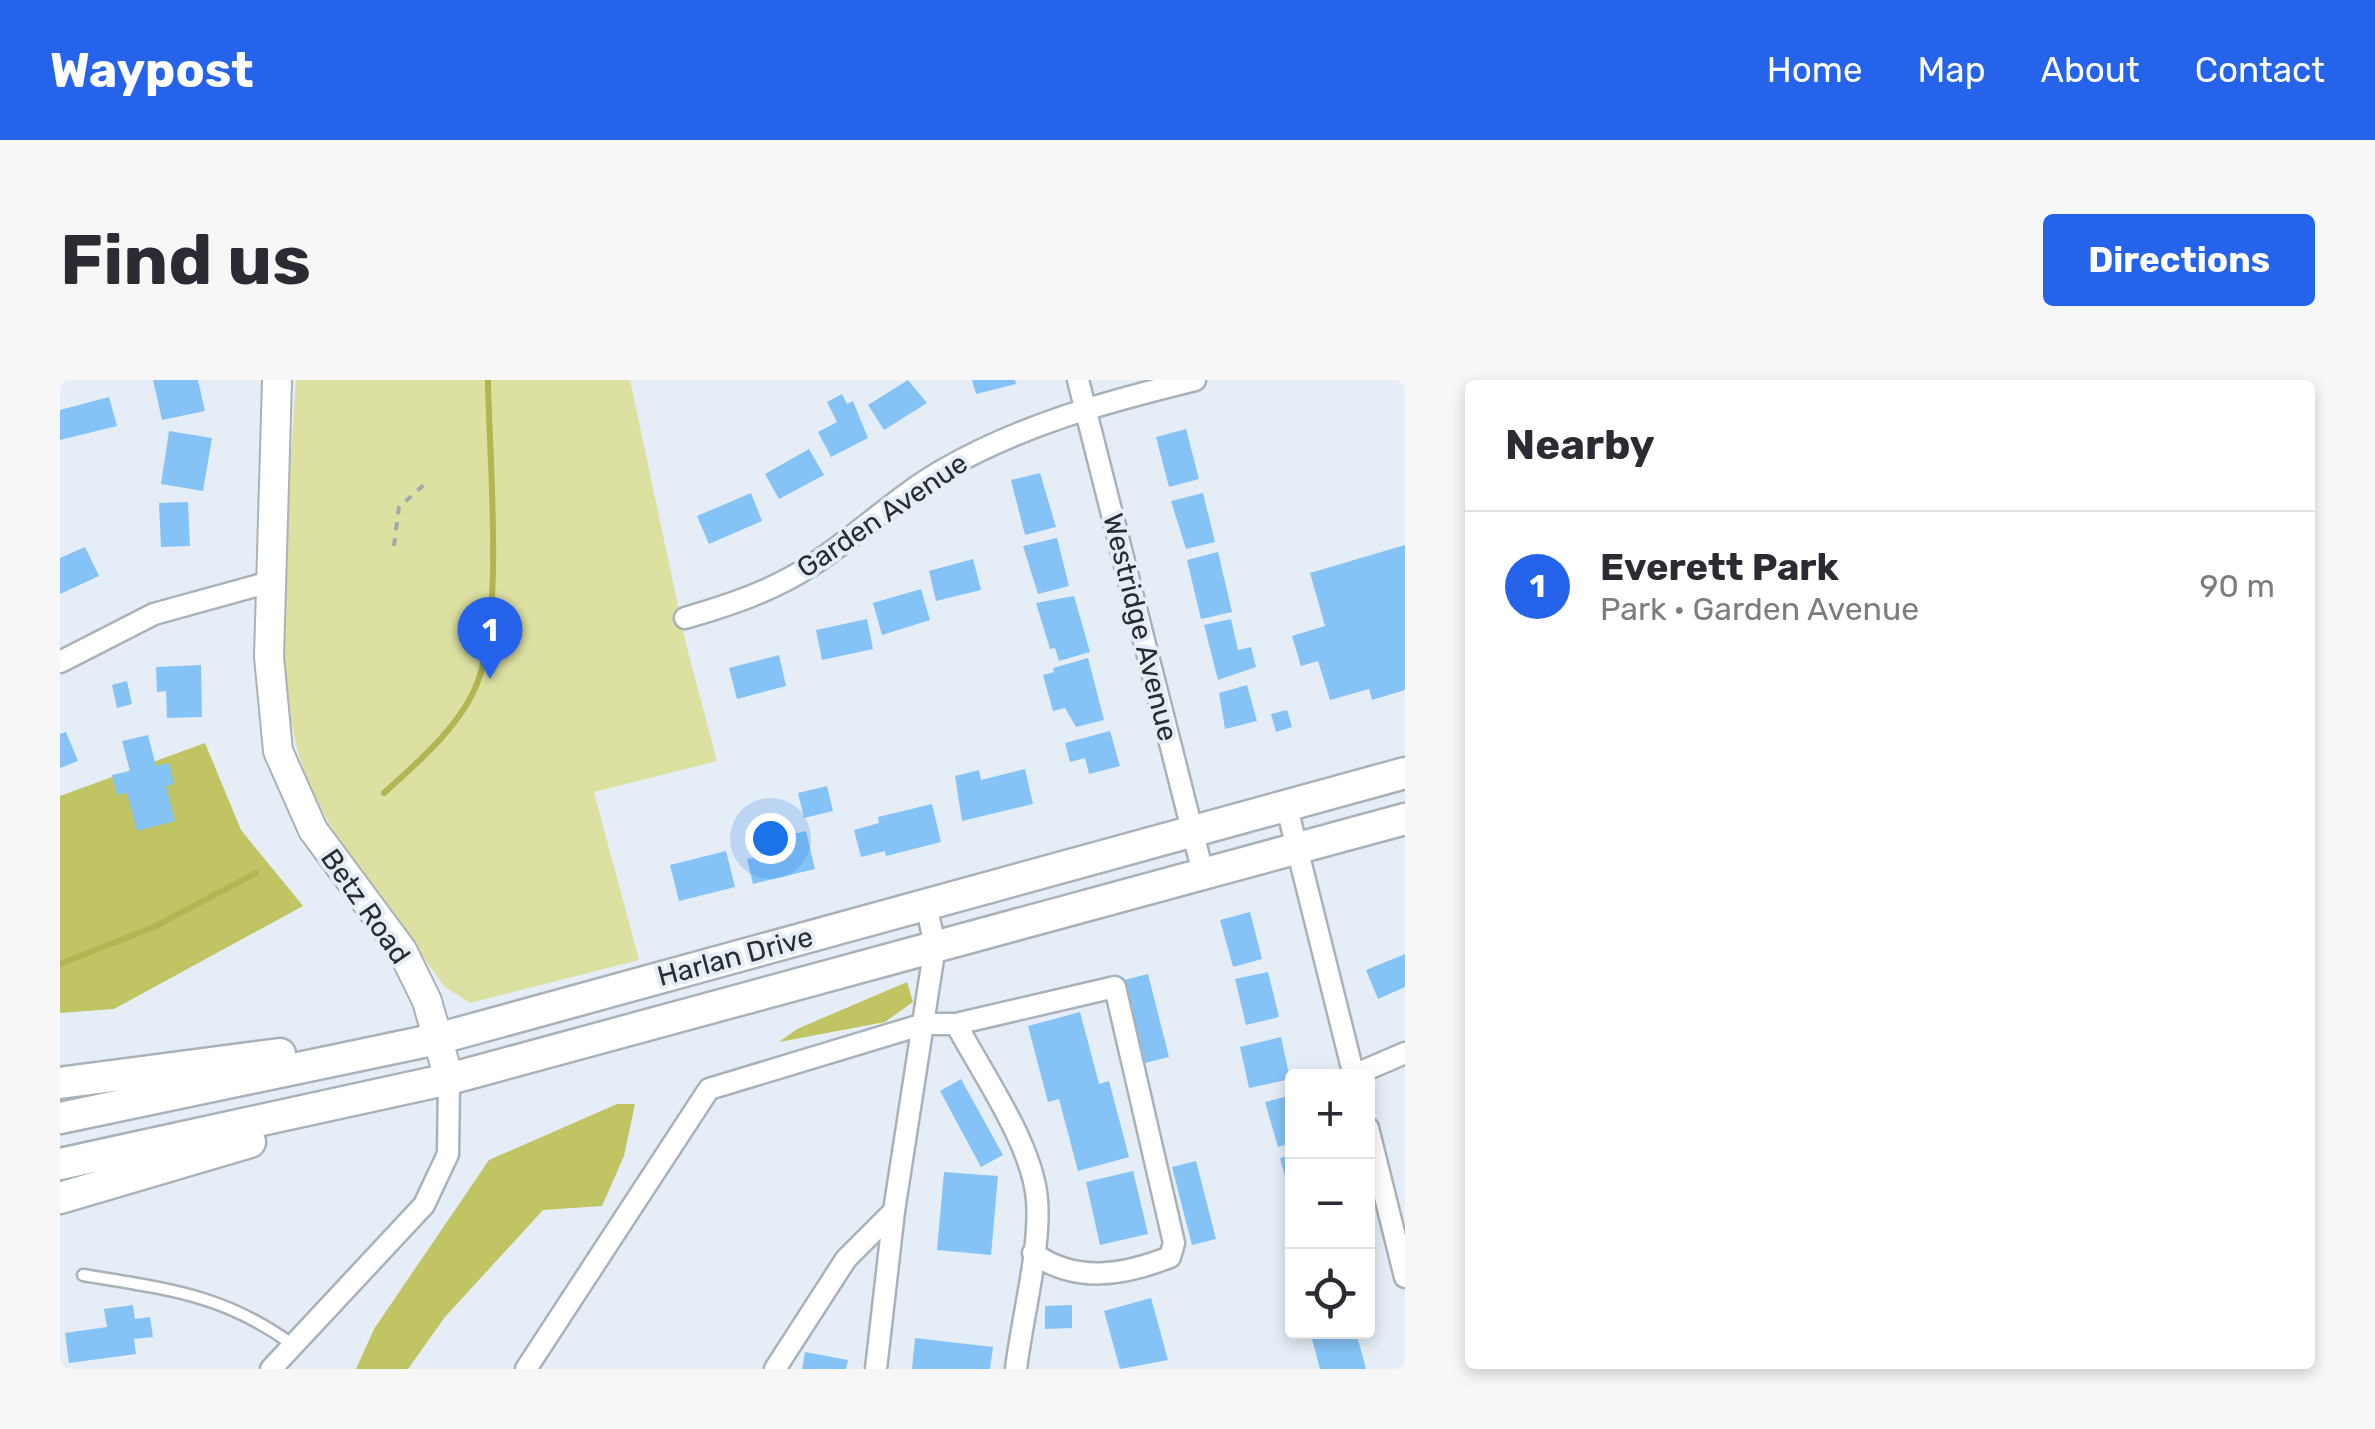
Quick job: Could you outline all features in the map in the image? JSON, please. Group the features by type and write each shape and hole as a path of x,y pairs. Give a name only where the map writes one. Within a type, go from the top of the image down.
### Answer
{"main road":[{"name":"Harlan Drive","path":"60,1118 437,1038 1405,773"},
{"name":"Harlan Drive","path":"60,1164 449,1080 1405,819"},
{"path":"60,1083 437,1038"},
{"path":"60,1198 449,1080"}],"street":[{"name":"Betz Road","path":"271,1369 388,1247 433,1191 448,1154 449,1080 427,1001 402,950 314,830 286,774 270,704 270,582 278,380"},
{"name":"Westridge Avenue","path":"1078,380 1203,873"},
{"name":"Garden Avenue","path":"685,618 748,600 810,567 938,473 999,438 1084,407 1195,380"},
{"path":"60,662 154,614 270,582"},
{"path":"1286,804 1352,1069"},
{"path":"876,1369 894,1211 935,946 926,904"},
{"path":"526,1369 709,1089 924,1024 956,1024 1116,987 1174,1243 1170,1257 1135,1270 1094,1275 1050,1265 1033,1253"},
{"path":"956,1024 1028,1159 1037,1195 1016,1369"},
{"path":"1370,1069 1405,1053"},
{"path":"1375,1156 1405,1277"},
{"path":"775,1369 846,1259 894,1211"}],"lane":[{"path":"83,1276 219,1302 254,1316 294,1346"}],"path":[{"path":"394,546 399,507 427,482"}],"green space":[{"path":"296,380 630,380 687,648 717,761 594,792 639,960 470,1003 445,987 340,842 312,790 297,747 288,698 283,590"}],"shaded area":[{"path":"205,743 241,830 303,906 114,1009 60,1013 60,796"},
{"path":"907,982 913,1002 885,1022 779,1042 797,1029"},
{"path":"617,1104 635,1104 624,1156 602,1206 543,1210 445,1317 408,1369 356,1369 374,1329 489,1160"}],"building":[{"path":"153,380 198,380 205,411 162,420"},
{"path":"908,380 927,403 884,430 868,405"},
{"path":"972,380 1015,380 1016,384 976,394"},
{"path":"842,394 847,404 853,401 868,438 831,457 818,432 837,422 827,402"},
{"path":"109,397 117,426 60,440 60,410"},
{"path":"1186,429 1199,479 1169,487 1156,437"},
{"path":"169,431 212,438 203,491 161,484"},
{"path":"809,449 824,475 779,499 765,474"},
{"path":"1040,473 1056,527 1025,535 1011,480"},
{"path":"751,493 762,521 709,544 697,516"},
{"path":"1203,493 1215,542 1186,549 1171,501"},
{"path":"188,502 190,546 161,547 159,503"},
{"path":"1057,538 1069,586 1038,594 1023,546"},
{"path":"1405,545 1405,690 1372,700 1369,689 1330,700 1318,661 1301,666 1292,636 1325,626 1310,573"},
{"path":"85,547 99,576 60,594 60,558"},
{"path":"1218,552 1232,612 1201,619 1187,560"},
{"path":"973,559 981,590 936,601 929,571"},
{"path":"921,589 930,620 882,635 873,603"},
{"path":"1074,596 1090,652 1059,661 1055,648 1050,649 1036,603"},
{"path":"867,619 873,649 822,660 816,630"},
{"path":"1231,619 1238,650 1251,647 1256,667 1218,680 1204,625"},
{"path":"779,655 786,686 737,699 729,668"},
{"path":"1088,658 1104,720 1076,727 1065,708 1053,711 1043,675 1054,672 1053,668"},
{"path":"201,665 202,717 167,718 166,691 157,692 156,667"},
{"path":"127,681 132,704 117,708 112,685"},
{"path":"1247,685 1257,721 1225,729 1219,693"},
{"path":"1287,710 1292,727 1276,732 1271,714"},
{"path":"1110,731 1120,766 1089,774 1085,758 1070,762 1065,743"},
{"path":"66,732 78,761 60,768 60,734"},
{"path":"148,735 156,766 169,763 174,784 166,786 175,821 137,831 127,793 117,795 112,775 130,771 122,741"},
{"path":"1025,769 1033,804 962,821 955,776 979,770 981,780"},
{"path":"827,786 833,811 804,818 798,793"},
{"path":"932,804 941,842 886,856 885,851 861,857 854,830 879,823 878,817"},
{"path":"806,831 815,869 753,884 747,859 770,854 766,840"},
{"path":"726,851 735,887 679,901 670,865"},
{"path":"1250,912 1262,959 1233,967 1220,920"},
{"path":"1405,954 1405,987 1378,999 1366,970"},
{"path":"1268,972 1279,1017 1246,1025 1235,979"},
{"path":"1148,974 1169,1057 1145,1063 1124,980"},
{"path":"1080,1012 1099,1084 1109,1081 1129,1157 1078,1171 1059,1099 1048,1102 1028,1026"},
{"path":"1281,1037 1288,1069 1285,1080 1249,1088 1240,1047"},
{"path":"961,1079 1003,1155 981,1167 940,1091"},
{"path":"1285,1097 1285,1145 1278,1147 1265,1102"},
{"path":"1196,1161 1216,1239 1192,1245 1172,1167"},
{"path":"1133,1171 1148,1234 1100,1245 1086,1182"},
{"path":"944,1172 998,1176 991,1255 937,1250"},
{"path":"1151,1298 1168,1360 1120,1369 1104,1311"},
{"path":"133,1305 135,1319 150,1317 153,1337 134,1339 136,1354 69,1363 65,1333 107,1327 104,1309"},
{"path":"1072,1305 1072,1328 1045,1329 1045,1306"},
{"path":"915,1338 993,1347 990,1369 912,1369"},
{"path":"1312,1339 1358,1339 1366,1369 1320,1369"},
{"path":"805,1352 848,1360 846,1369 802,1369"}],"waterway":[{"path":"384,793 461,713 478,681 486,651 493,576 488,380"},
{"path":"60,964 154,927 256,873"}],"place":[{"name":"Everett Park","path":"490,679"}]}
